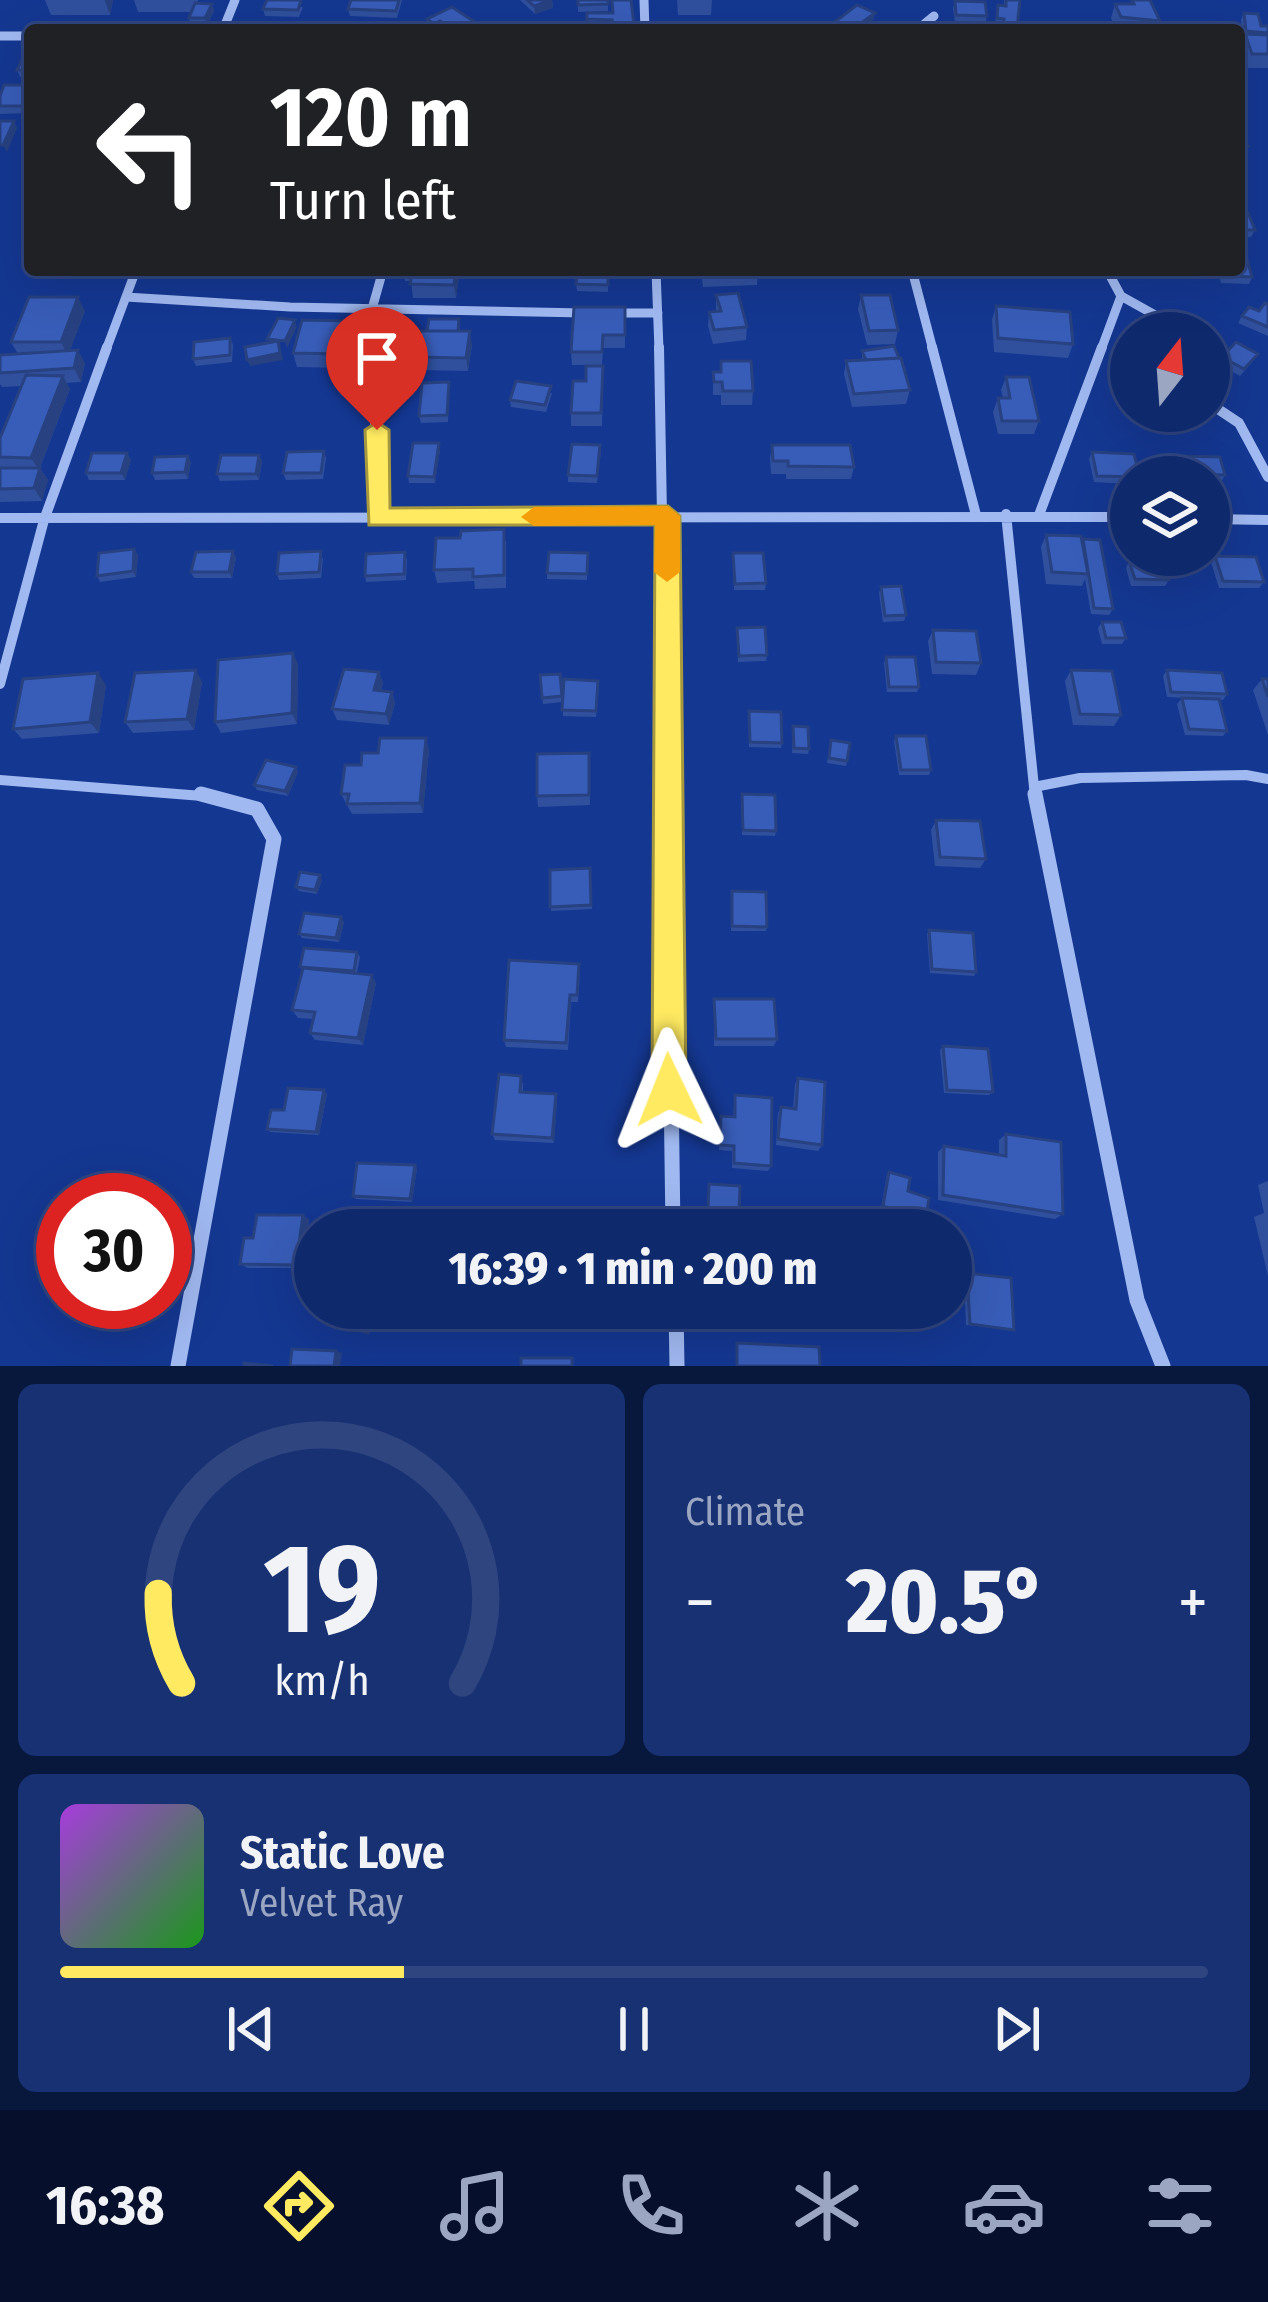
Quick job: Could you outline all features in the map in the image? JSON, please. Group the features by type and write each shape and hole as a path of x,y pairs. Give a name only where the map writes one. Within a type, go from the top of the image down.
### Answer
{"street":[{"path":"924,24 934,16"},
{"path":"0,684 44,520 134,276"},
{"path":"378,518 371,309 381,276"},
{"path":"656,276 668,516 665,949 672,1209"},
{"path":"914,276 976,515"},
{"path":"1110,276 1121,296 1144,312"},
{"path":"1039,515 1121,296"},
{"path":"126,297 371,309 658,314"},
{"path":"1230,417 1239,423 1268,477"},
{"path":"1006,514 1034,787 1137,1300 1163,1366"},
{"path":"0,518 1110,517"},
{"path":"1230,519 1268,520"},
{"path":"1034,787 1080,778 1268,779"},
{"path":"0,780 205,794 257,809 274,839 178,1366"},
{"path":"676,1329 677,1366"}],"building":[{"path":"267,0 301,0 298,10 263,9"},
{"path":"351,0 399,0 396,11 348,9"},
{"path":"578,0 608,0 608,4 578,5"},
{"path":"612,0 631,0 634,24 587,19 586,24 587,13 613,13"},
{"path":"1006,0 1020,0 1017,24 1003,24 1004,19 997,18 998,5 1006,6"},
{"path":"1132,0 1150,0 1160,21 1121,17 1115,4 1134,4"},
{"path":"955,1 985,2 987,16 956,15"},
{"path":"195,3 212,4 205,18 189,18"},
{"path":"857,5 875,13 860,24 836,21"},
{"path":"452,7 478,24 434,24 427,19"},
{"path":"1244,13 1258,14 1268,33 1246,31"},
{"path":"587,19 612,20 612,24 587,24"},
{"path":"1245,34 1268,35 1268,54 1252,54"},
{"path":"4,85 24,85 24,106 0,106"},
{"path":"0,121 14,121 3,145 0,145"},
{"path":"1245,213 1248,213 1255,230 1245,230"},
{"path":"412,276 455,276 454,285 410,284"},
{"path":"577,276 608,276 608,285 576,284"},
{"path":"738,293 747,327 714,330 709,312 721,311 716,295"},
{"path":"861,295 890,295 898,330 869,331"},
{"path":"29,297 78,297 61,342 11,342"},
{"path":"1265,303 1268,327 1242,316 1249,307 1259,311"},
{"path":"996,306 1070,312 1073,344 998,338"},
{"path":"574,307 625,307 625,335 603,335 602,352 571,352"},
{"path":"278,318 295,320 285,341 267,339"},
{"path":"429,319 459,319 458,331 427,331"},
{"path":"302,320 350,321 343,354 293,353"},
{"path":"420,331 470,331 466,358 416,357"},
{"path":"230,338 230,355 193,359 194,342"},
{"path":"278,341 280,353 247,360 245,347"},
{"path":"1236,342 1258,354 1244,369 1230,361 1230,348"},
{"path":"894,346 899,358 866,360 862,351"},
{"path":"78,350 74,368 0,373 0,355"},
{"path":"901,358 910,390 854,394 846,361"},
{"path":"721,361 751,361 753,391 723,391 722,382 714,382 713,372 721,372"},
{"path":"586,366 603,366 601,413 571,413 573,381 586,381"},
{"path":"26,375 63,376 31,458 0,457 0,438"},
{"path":"1006,377 1029,377 1039,421 1002,421 998,398 1010,398"},
{"path":"516,381 551,386 545,405 510,400"},
{"path":"449,382 447,415 419,416 422,383"},
{"path":"413,443 439,443 434,477 408,476"},
{"path":"572,444 600,445 597,476 568,475"},
{"path":"772,445 850,445 854,467 788,466 788,461 773,461"},
{"path":"324,451 321,473 283,473 287,452"},
{"path":"1092,452 1134,454 1110,456 1110,476 1097,476"},
{"path":"92,453 127,453 121,473 86,473"},
{"path":"221,455 259,455 256,474 217,474"},
{"path":"188,456 185,472 152,473 155,457"},
{"path":"0,468 40,468 34,488 0,489"},
{"path":"504,529 504,575 473,577 473,569 434,570 436,538 460,538 461,531"},
{"path":"1046,535 1081,536 1088,574 1052,572"},
{"path":"1083,539 1100,540 1113,609 1094,608"},
{"path":"134,549 133,571 97,576 99,553"},
{"path":"233,551 229,572 191,572 196,552"},
{"path":"321,551 319,572 277,574 279,553"},
{"path":"405,552 404,574 365,576 366,554"},
{"path":"549,552 588,553 587,574 547,573"},
{"path":"733,553 763,553 766,583 735,584"},
{"path":"1230,556 1256,557 1264,582 1223,581 1221,576 1230,576"},
{"path":"1168,576 1169,580 1135,579"},
{"path":"901,586 906,615 885,616 881,587"},
{"path":"1102,622 1121,622 1126,638 1106,638"},
{"path":"765,627 767,655 739,656 737,628"},
{"path":"933,630 976,631 981,663 936,662"},
{"path":"293,653 292,713 215,722 218,660"},
{"path":"886,657 915,657 919,687 889,687"},
{"path":"344,669 379,672 374,690 392,692 386,714 332,709"},
{"path":"196,670 187,719 125,722 135,673"},
{"path":"1071,670 1112,671 1121,715 1080,714"},
{"path":"1167,670 1222,673 1227,694 1171,692"},
{"path":"98,673 90,722 13,729 23,679"},
{"path":"560,674 562,696 542,698 540,675"},
{"path":"564,679 598,681 596,711 562,710"},
{"path":"1182,698 1219,699 1227,731 1189,729"},
{"path":"749,711 781,712 782,743 750,742"},
{"path":"793,726 808,727 809,749 794,748"},
{"path":"896,736 926,736 931,770 901,770"},
{"path":"380,738 426,738 420,803 347,804 349,794 341,794 345,765 361,765 362,753 378,753"},
{"path":"831,740 850,743 847,761 829,758"},
{"path":"589,753 589,795 537,796 537,754"},
{"path":"266,760 296,767 285,791 254,785"},
{"path":"742,794 775,795 776,831 743,830"},
{"path":"936,820 980,821 986,859 940,857"},
{"path":"590,868 591,905 550,907 550,870"},
{"path":"300,872 320,875 315,890 296,887"},
{"path":"732,891 766,892 767,927 732,926"},
{"path":"304,913 341,917 336,938 299,934"},
{"path":"929,930 973,933 976,972 932,969"},
{"path":"304,948 357,952 354,971 300,967"},
{"path":"509,960 579,964 577,995 570,995 566,1043 504,1040"},
{"path":"303,968 372,975 358,1038 310,1033 315,1012 292,1010"},
{"path":"714,999 774,999 777,1039 716,1039"},
{"path":"943,1046 988,1049 993,1092 947,1090"},
{"path":"499,1074 521,1076 520,1092 556,1094 552,1138 492,1134"},
{"path":"798,1078 825,1082 822,1145 778,1139 781,1107 796,1109"},
{"path":"288,1088 324,1090 316,1132 267,1129 271,1110 284,1110"},
{"path":"735,1095 772,1098 771,1166 734,1163 734,1146 720,1145 721,1116 735,1117"},
{"path":"1006,1134 1061,1142 1063,1214 943,1195 944,1146 1006,1156"},
{"path":"357,1163 415,1165 410,1199 353,1196"},
{"path":"889,1172 910,1178 908,1191 929,1198 928,1209 883,1206"},
{"path":"709,1184 740,1186 739,1209 708,1209"},
{"path":"257,1215 294,1215 294,1265 240,1264 244,1238 253,1238"},
{"path":"972,1274 1011,1278 1014,1330 972,1324"},
{"path":"737,1343 819,1347 820,1366 737,1366"},
{"path":"292,1349 336,1351 334,1366 290,1366"},
{"path":"521,1358 572,1358 572,1366 521,1366"}],"slow traffic":[{"path":"534,517 668,516 667,572"}],"route":[{"path":"377,430 378,518 668,516 665,949 669,1090"}]}
